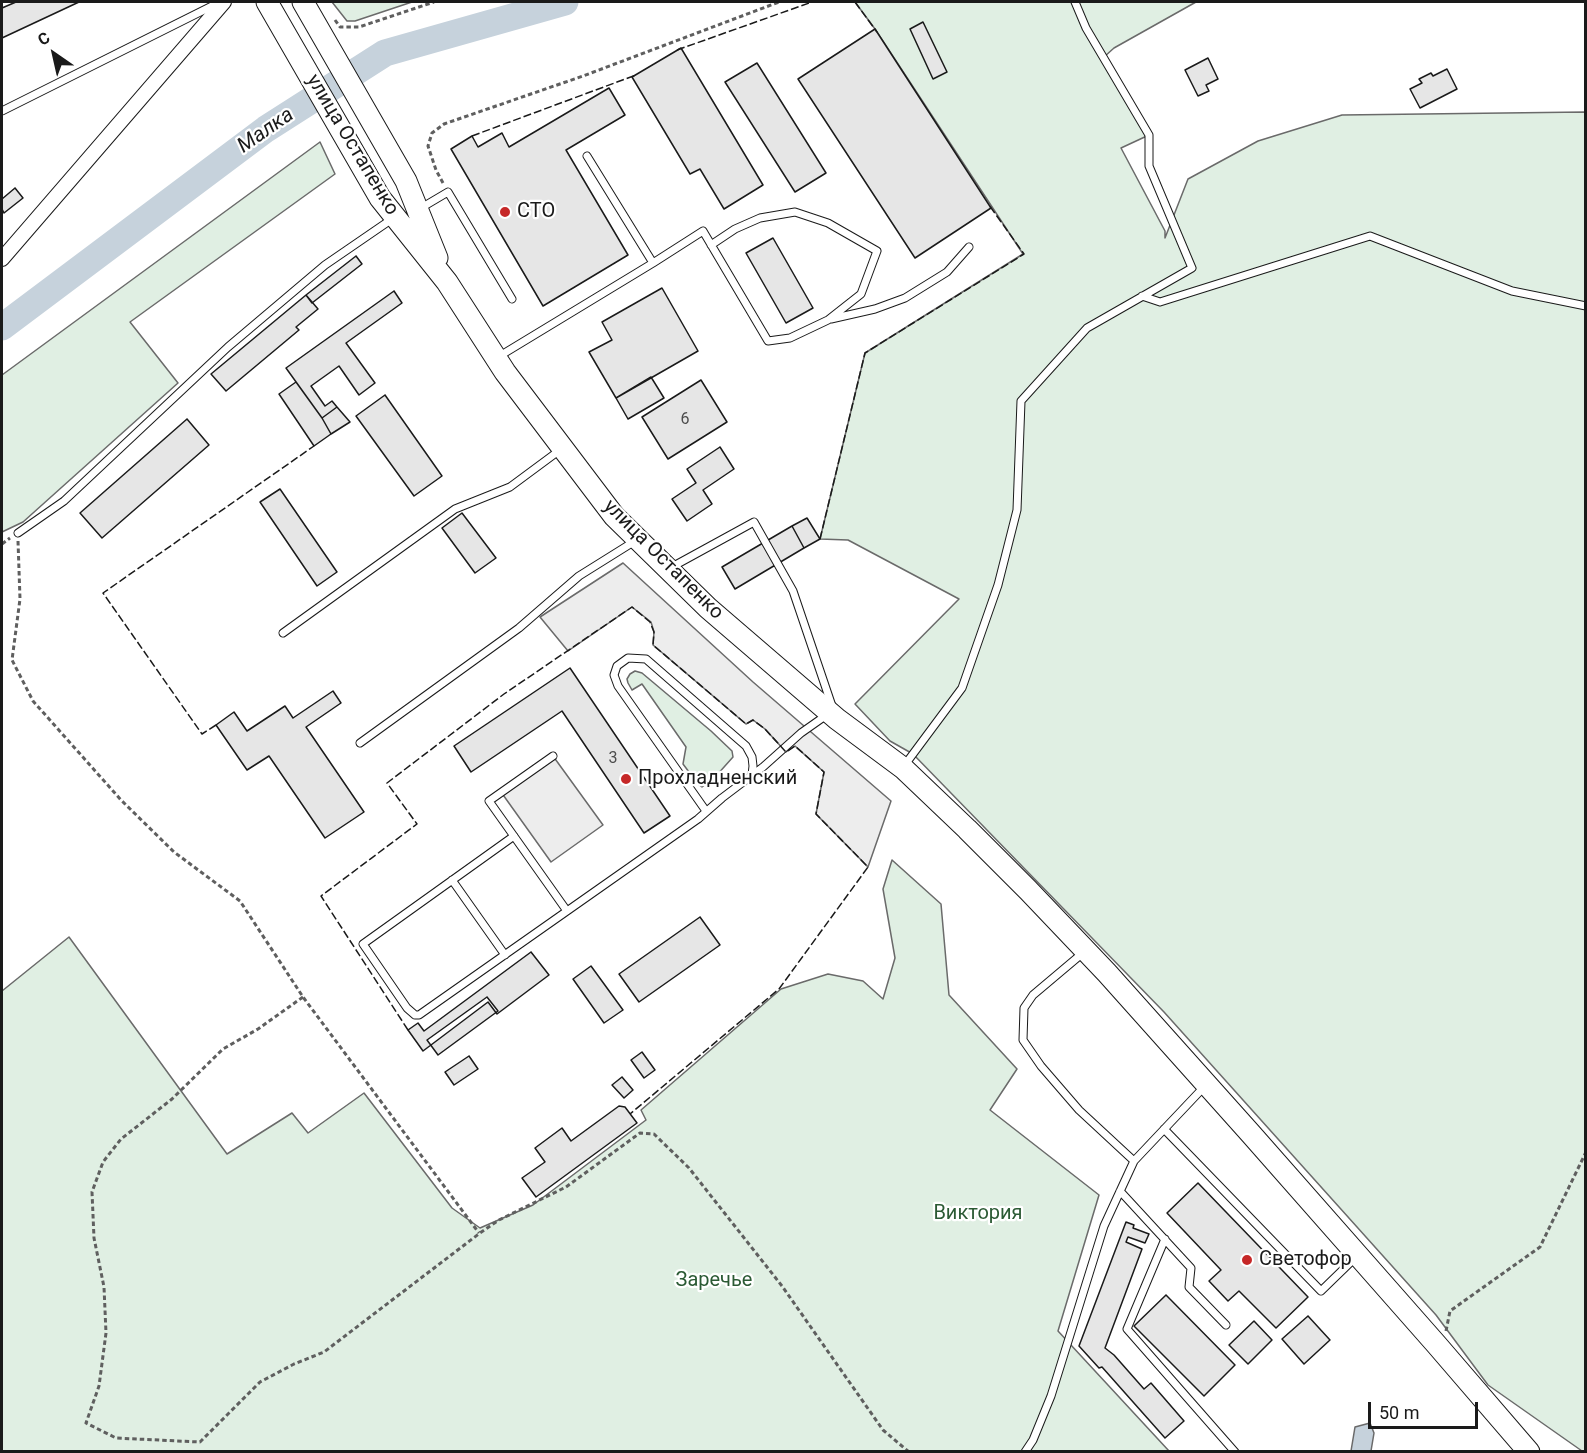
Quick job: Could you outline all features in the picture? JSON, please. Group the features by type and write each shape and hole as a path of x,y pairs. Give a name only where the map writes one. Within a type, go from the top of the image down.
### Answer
{"main road":[{"name":"улица Остапенко","path":"267,2 380,198 447,282 505,372 614,516 708,608 834,716 903,768 975,837 1086,951 1358,1255 1529,1452"},
{"name":"улица Остапенко","path":"303,2 406,181 447,282"}],"street":[{"path":"2,259 223,2"}],"lane":[{"path":"2,111 223,2"},
{"path":"903,768 962,688 998,585 1017,510 1021,401 1087,328 1192,268 1149,166 1149,135 1086,28 1075,2"},
{"path":"587,156 653,263"},
{"path":"418,210 448,192 512,299"},
{"path":"711,244 735,229 760,218 795,212 828,223 877,251 861,294 828,320"},
{"path":"18,533 64,501 228,347 316,272 395,217"},
{"path":"496,358 703,231 768,341 790,338 828,320 875,309 905,298 947,272 969,247"},
{"path":"1142,297 1160,302 1370,236 1512,291 1586,306"},
{"path":"283,633 455,509 510,487 562,448"},
{"path":"514,836 363,944 407,1008 415,1015 419,1015 698,819 801,733 834,716 793,591 754,522 668,569"},
{"path":"360,743 519,628 579,576 638,539"},
{"path":"706,811 618,686 614,675 617,666 628,658 645,659 746,746 752,757 752,775"},
{"path":"553,756 489,801 567,911"},
{"path":"452,880 505,955"},
{"path":"1086,951 1033,995 1023,1008 1023,1040 1041,1066 1079,1110 1134,1161"},
{"path":"1025,1452 1033,1440 1051,1396 1104,1226 1134,1161 1206,1085"},
{"path":"1164,1129 1321,1291 1358,1255"},
{"path":"1120,1191 1191,1268 1189,1287 1226,1325"},
{"path":"1165,1239 1127,1329 1235,1452"}],"path":[{"path":"334,19 340,27 359,27 434,2"},
{"path":"448,192 436,170 428,146 432,133 444,124 584,76 778,2"},
{"path":"18,533 20,599 12,660 33,701 121,800 174,852 240,901 303,997 480,1233"},
{"path":"303,997 258,1029 223,1049 171,1099 121,1139 103,1162 92,1192 94,1238 104,1287 106,1333 99,1386 86,1423 117,1438 200,1442 260,1382 294,1364 324,1352 480,1233 499,1220 566,1187 639,1133 654,1134 689,1168 782,1286 883,1430 909,1452"},
{"path":"1436,1344 1445,1337 1450,1311 1540,1247 1586,1152"}],"green space":[{"path":"332,2 412,2 355,21 347,21"},
{"path":"855,2 1196,2 1114,48 1104,57 1149,135 1121,148 1165,231 1165,238 1188,179 1258,141 1342,115 1585,112 1585,1451 1488,1385 1436,1315 1164,1012 913,754 890,741 855,704 959,599 848,540 820,539 865,353 1023,254"},
{"path":"320,142 335,174 130,322 178,383 23,522 2,532 2,375"},
{"path":"635,671 642,673 732,751 733,757 716,776 702,787 683,764 686,747 642,684 632,690 627,679"},
{"name":"Заречье","path":"892,860 941,904 949,995 1017,1069 990,1110 1099,1195 1058,1331 1169,1451 2,1452 2,991 69,937 227,1154 292,1113 308,1133 364,1093 452,1208 480,1228 533,1205 646,1120 641,1110 781,989 828,974 863,981 883,999 895,958 883,889"}],"shaded area":[{"path":"623,563 753,682 891,801 868,867 816,814 824,772 795,746 786,752 765,729 753,720 746,724 653,645 654,632 651,622 632,607 568,651 540,617"},
{"path":"553,756 603,825 551,862 501,792"},
{"path":"1370,1423 1374,1433 1371,1451 1351,1451 1355,1427"}],"building":[{"path":"16,2 79,2 2,38 2,8"},
{"path":"923,22 947,72 933,79 910,29"},
{"path":"875,29 991,208 915,258 798,79"},
{"path":"681,48 763,185 724,209 700,169 690,174 632,77"},
{"path":"1208,58 1218,79 1206,85 1209,91 1198,96 1185,70"},
{"path":"757,63 826,173 795,192 725,82"},
{"path":"1447,69 1457,89 1420,108 1410,89 1422,83 1419,79 1431,73 1433,76"},
{"path":"609,88 625,115 566,150 628,255 543,306 451,149 472,136 478,147 502,133 509,147"},
{"path":"15,188 23,198 4,213 2,199"},
{"path":"773,238 813,308 786,323 746,253"},
{"path":"356,256 362,264 312,303 306,295"},
{"path":"662,288 698,351 616,398 589,352 612,340 602,322"},
{"path":"394,291 402,303 346,343 375,383 359,395 339,366 311,386 325,406 332,401 337,407 322,418 286,368"},
{"path":"306,295 318,309 296,327 299,330 226,391 211,374"},
{"path":"651,377 664,398 628,419 616,398"},
{"path":"701,380 727,422 668,459 642,417"},
{"path":"296,382 331,434 314,446 279,394"},
{"path":"385,395 442,476 414,496 356,416"},
{"path":"337,407 350,422 331,434 322,418"},
{"path":"187,419 209,445 102,538 80,513"},
{"path":"720,447 734,469 703,490 712,504 687,521 672,499 696,483 687,469"},
{"path":"280,489 337,572 317,586 260,502"},
{"path":"462,513 496,558 475,573 442,528"},
{"path":"807,518 820,539 804,548 792,526"},
{"path":"792,526 804,548 735,589 722,567"},
{"path":"570,668 670,816 644,833 562,711 471,772 454,746"},
{"path":"333,691 341,703 306,727 364,812 325,838 269,756 247,770 216,725 234,712 247,731 285,706 293,718"},
{"path":"700,917 720,945 639,1002 619,974"},
{"path":"531,952 549,975 497,1014 488,1002 423,1051 408,1030 418,1023 424,1031"},
{"path":"591,966 623,1010 604,1023 573,979"},
{"path":"487,997 498,1011 438,1055 427,1040"},
{"path":"642,1052 655,1070 644,1078 631,1060"},
{"path":"469,1056 478,1069 454,1085 445,1072"},
{"path":"622,1077 633,1090 624,1098 612,1085"},
{"path":"619,1106 625,1107 637,1123 536,1197 522,1178 545,1162 535,1148 562,1128 571,1141"},
{"path":"1198,1183 1308,1297 1276,1328 1239,1291 1228,1301 1209,1281 1221,1270 1167,1213"},
{"path":"1126,1222 1134,1225 1133,1228 1149,1234 1145,1243 1128,1237 1126,1242 1142,1249 1105,1348 1144,1389 1151,1383 1184,1421 1165,1438 1102,1367 1099,1368 1079,1346"},
{"path":"1166,1295 1235,1365 1204,1396 1134,1326"},
{"path":"1308,1316 1330,1340 1304,1364 1282,1339"},
{"path":"1254,1321 1272,1340 1248,1364 1229,1345"}],"waterway":[{"name":"Малка","path":"2,327 266,129 385,53 565,2"}],"fence":[{"path":"677,50 812,2"},
{"path":"855,2 877,32"},
{"path":"472,136 636,75"},
{"path":"820,539 865,353 1024,254 989,205"},
{"path":"216,725 202,734 103,593 314,446"},
{"path":"408,1030 321,896 417,824 387,783 504,694 632,607 650,622 654,632 653,645 746,724 753,720 765,729 786,752 795,746 824,772 816,814 868,867 779,989 630,1114"}],"place":[{"name":"СТО","path":"505,212"},
{"name":"Прохладненский","path":"626,779"},
{"name":"Светофор","path":"1247,1260"}],"park label":[{"name":"Виктория","path":"978,1214"}]}
